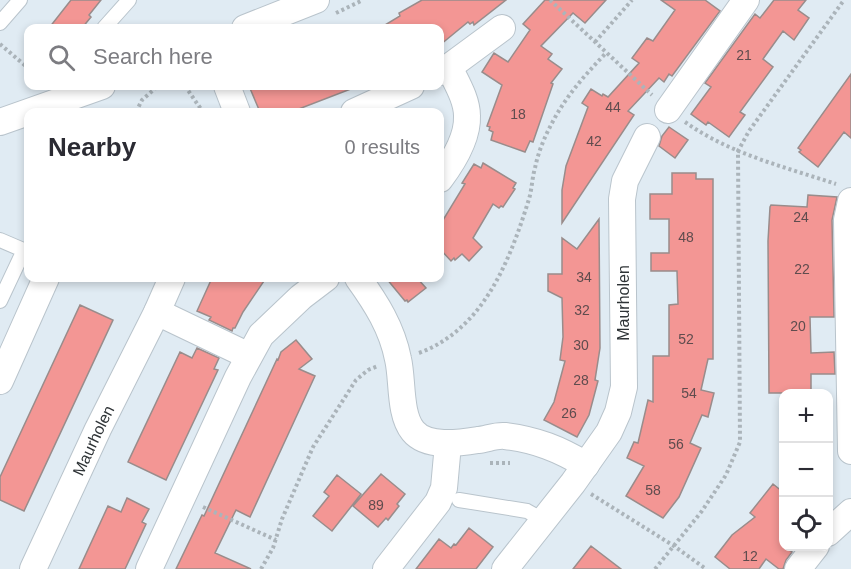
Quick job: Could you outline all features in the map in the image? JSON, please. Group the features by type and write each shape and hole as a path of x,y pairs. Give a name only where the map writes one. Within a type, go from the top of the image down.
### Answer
{"street":[{"path":"255,24 316,0"},
{"path":"668,110 746,0"},
{"path":"444,173 457,152 468,117 464,99 444,70 502,28"},
{"path":"67,106 95,90"},
{"path":"229,90 235,108"},
{"path":"363,108 402,90"},
{"path":"0,122 24,116"},
{"name":"Maurholen","path":"505,569 586,465 618,412 624,387 622,200 625,181 647,137"},
{"path":"851,201 847,220 851,439"},
{"path":"0,381 44,282"},
{"name":"Maurholen","path":"33,569 170,282"},
{"path":"149,569 261,335 301,297 321,282"},
{"path":"361,282 379,308 388,326 398,359 406,420 414,432 424,439 448,444 501,436 539,441 586,465"},
{"path":"157,312 249,356"},
{"path":"386,569 438,502 444,488 448,444"},
{"path":"833,528 851,512"},
{"path":"798,569 812,551"}],"lane":[{"path":"0,23 20,0"},
{"path":"108,24 129,0"},
{"path":"0,240 24,250"},
{"path":"0,301 24,255"},
{"path":"459,500 527,511 543,520"}],"path":[{"path":"595,42 632,0"},
{"path":"655,569 702,511 726,476 740,442 738,151 749,131 844,0"},
{"path":"0,44 24,65"},
{"path":"261,569 276,540 282,519 313,447 356,380 368,370 425,351 450,338 470,320 483,302 510,255 530,196 535,167 551,125 573,89 606,52"},
{"path":"138,108 142,100 153,90"},
{"path":"188,90 200,108"},
{"path":"183,497 276,540"}],"building":[{"path":"71,0 101,0 89,15 91,17 85,24 52,24"},
{"path":"422,0 506,0 474,25 473,22 470,24 468,22 444,42 444,24 387,24 400,16 399,13"},
{"path":"545,0 606,0 585,23 573,13 541,46 552,54 548,59 562,69 551,83 553,84 533,142 530,141 525,152 491,140 493,132 487,126 502,85 482,72 494,53 508,62 530,30 523,24"},
{"path":"661,0 705,0 720,11 672,76 669,74 664,82 659,78 628,111 634,115 562,223 562,190 566,166 588,107 582,103 591,89 608,97 639,63 632,58 647,38 653,41 675,10"},
{"path":"774,0 806,0 798,10 809,18 794,40 783,31 763,59 773,67 740,112 745,115 729,137 708,122 706,125 691,114 711,87 705,83 755,14 760,18"},
{"path":"851,74 851,138 844,132 818,167 799,152 801,150 798,148"},
{"path":"251,90 348,90 301,108 258,108"},
{"path":"669,127 688,140 675,158 659,146 662,136"},
{"path":"483,163 516,183 513,188 515,189 503,207 499,208 493,204 473,238 482,247 469,261 462,254 451,261 444,253 444,218 474,164 481,168"},
{"path":"672,173 696,173 696,179 713,179 713,359 708,359 701,390 714,393 708,417 702,415 690,443 701,448 679,497 663,518 626,496 644,466 627,458 634,442 638,443 648,400 653,402 653,356 669,356 669,305 678,304 677,271 651,271 651,253 669,253 669,219 650,219 650,194 672,194"},
{"path":"808,195 837,197 832,220 834,317 810,317 811,353 834,352 835,374 811,374 811,389 779,389 779,393 769,393 768,241 770,207 771,205 807,207"},
{"path":"599,219 600,348 595,380 598,381 589,415 577,437 544,420 554,402 565,361 560,360 563,337 562,298 548,291 548,274 562,274 562,238 577,249"},
{"path":"210,282 263,282 232,331 209,320 211,317 197,311"},
{"path":"389,282 421,282 426,288 408,302"},
{"path":"80,305 113,320 24,511 0,500 0,477"},
{"path":"296,340 312,359 299,369 315,376 250,517 236,510 215,553 251,569 176,569 202,515 204,516 277,359 281,352"},
{"path":"197,348 219,358 214,369 218,370 166,480 128,462 180,352 192,358"},
{"path":"381,474 405,494 388,520 386,518 378,527 353,506"},
{"path":"337,475 361,494 332,531 313,516 329,496 324,492"},
{"path":"773,484 779,489 779,551 792,552 783,569 779,569 766,559 759,569 730,569 715,557 732,535 755,517 750,513"},
{"path":"127,498 149,509 142,522 146,524 125,569 79,569 108,506 121,512"},
{"path":"469,528 493,547 476,569 416,569 439,539 451,548"},
{"path":"591,546 621,569 573,569"}]}
